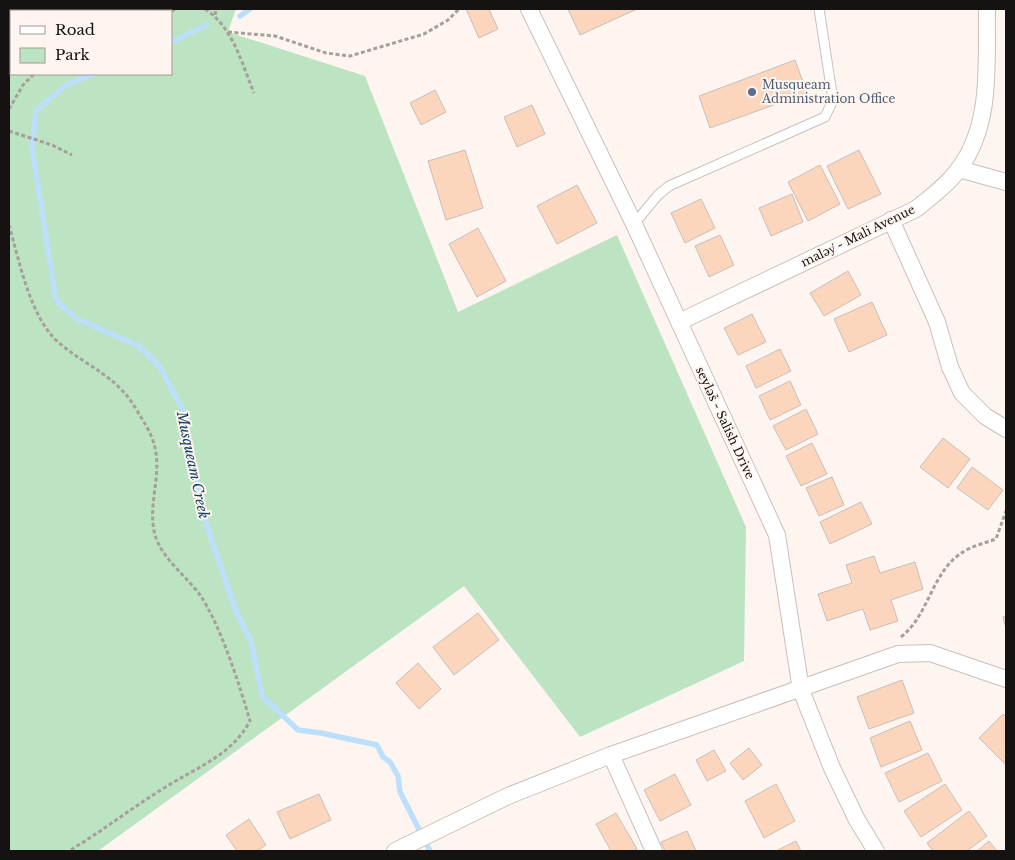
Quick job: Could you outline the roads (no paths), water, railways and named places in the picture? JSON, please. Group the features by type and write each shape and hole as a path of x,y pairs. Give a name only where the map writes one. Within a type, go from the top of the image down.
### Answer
{"street":[{"name":"seyləš - Salish Drive","path":"529,9 634,224 777,535 801,690 832,768 857,820 876,851"},
{"name":"maləy̓ - Mali Avenue","path":"678,322 916,209 941,189 959,169 981,120 985,90 987,9"},
{"path":"959,169 1006,182"},
{"path":"891,220 937,322 950,367 962,393 985,416 1006,429"},
{"path":"395,851 508,796 611,755 801,690 898,654 930,653 1006,679"},
{"path":"611,755 654,851"}],"lane":[{"path":"634,224 668,186 825,117 833,100 819,9"}],"waterway":[{"path":"240,16 250,9"},
{"name":"Musqueam Creek","path":"172,42 207,25"},
{"name":"Musqueam Creek","path":"92,75 64,86 36,111 32,149 56,300 77,319 139,346 160,367 183,410 204,518 236,611 251,641 262,696 298,730 377,745 383,757 390,762 398,776 400,792 430,851"}],"place":[{"name":"Musqueam Administration Office","path":"752,92"}]}
